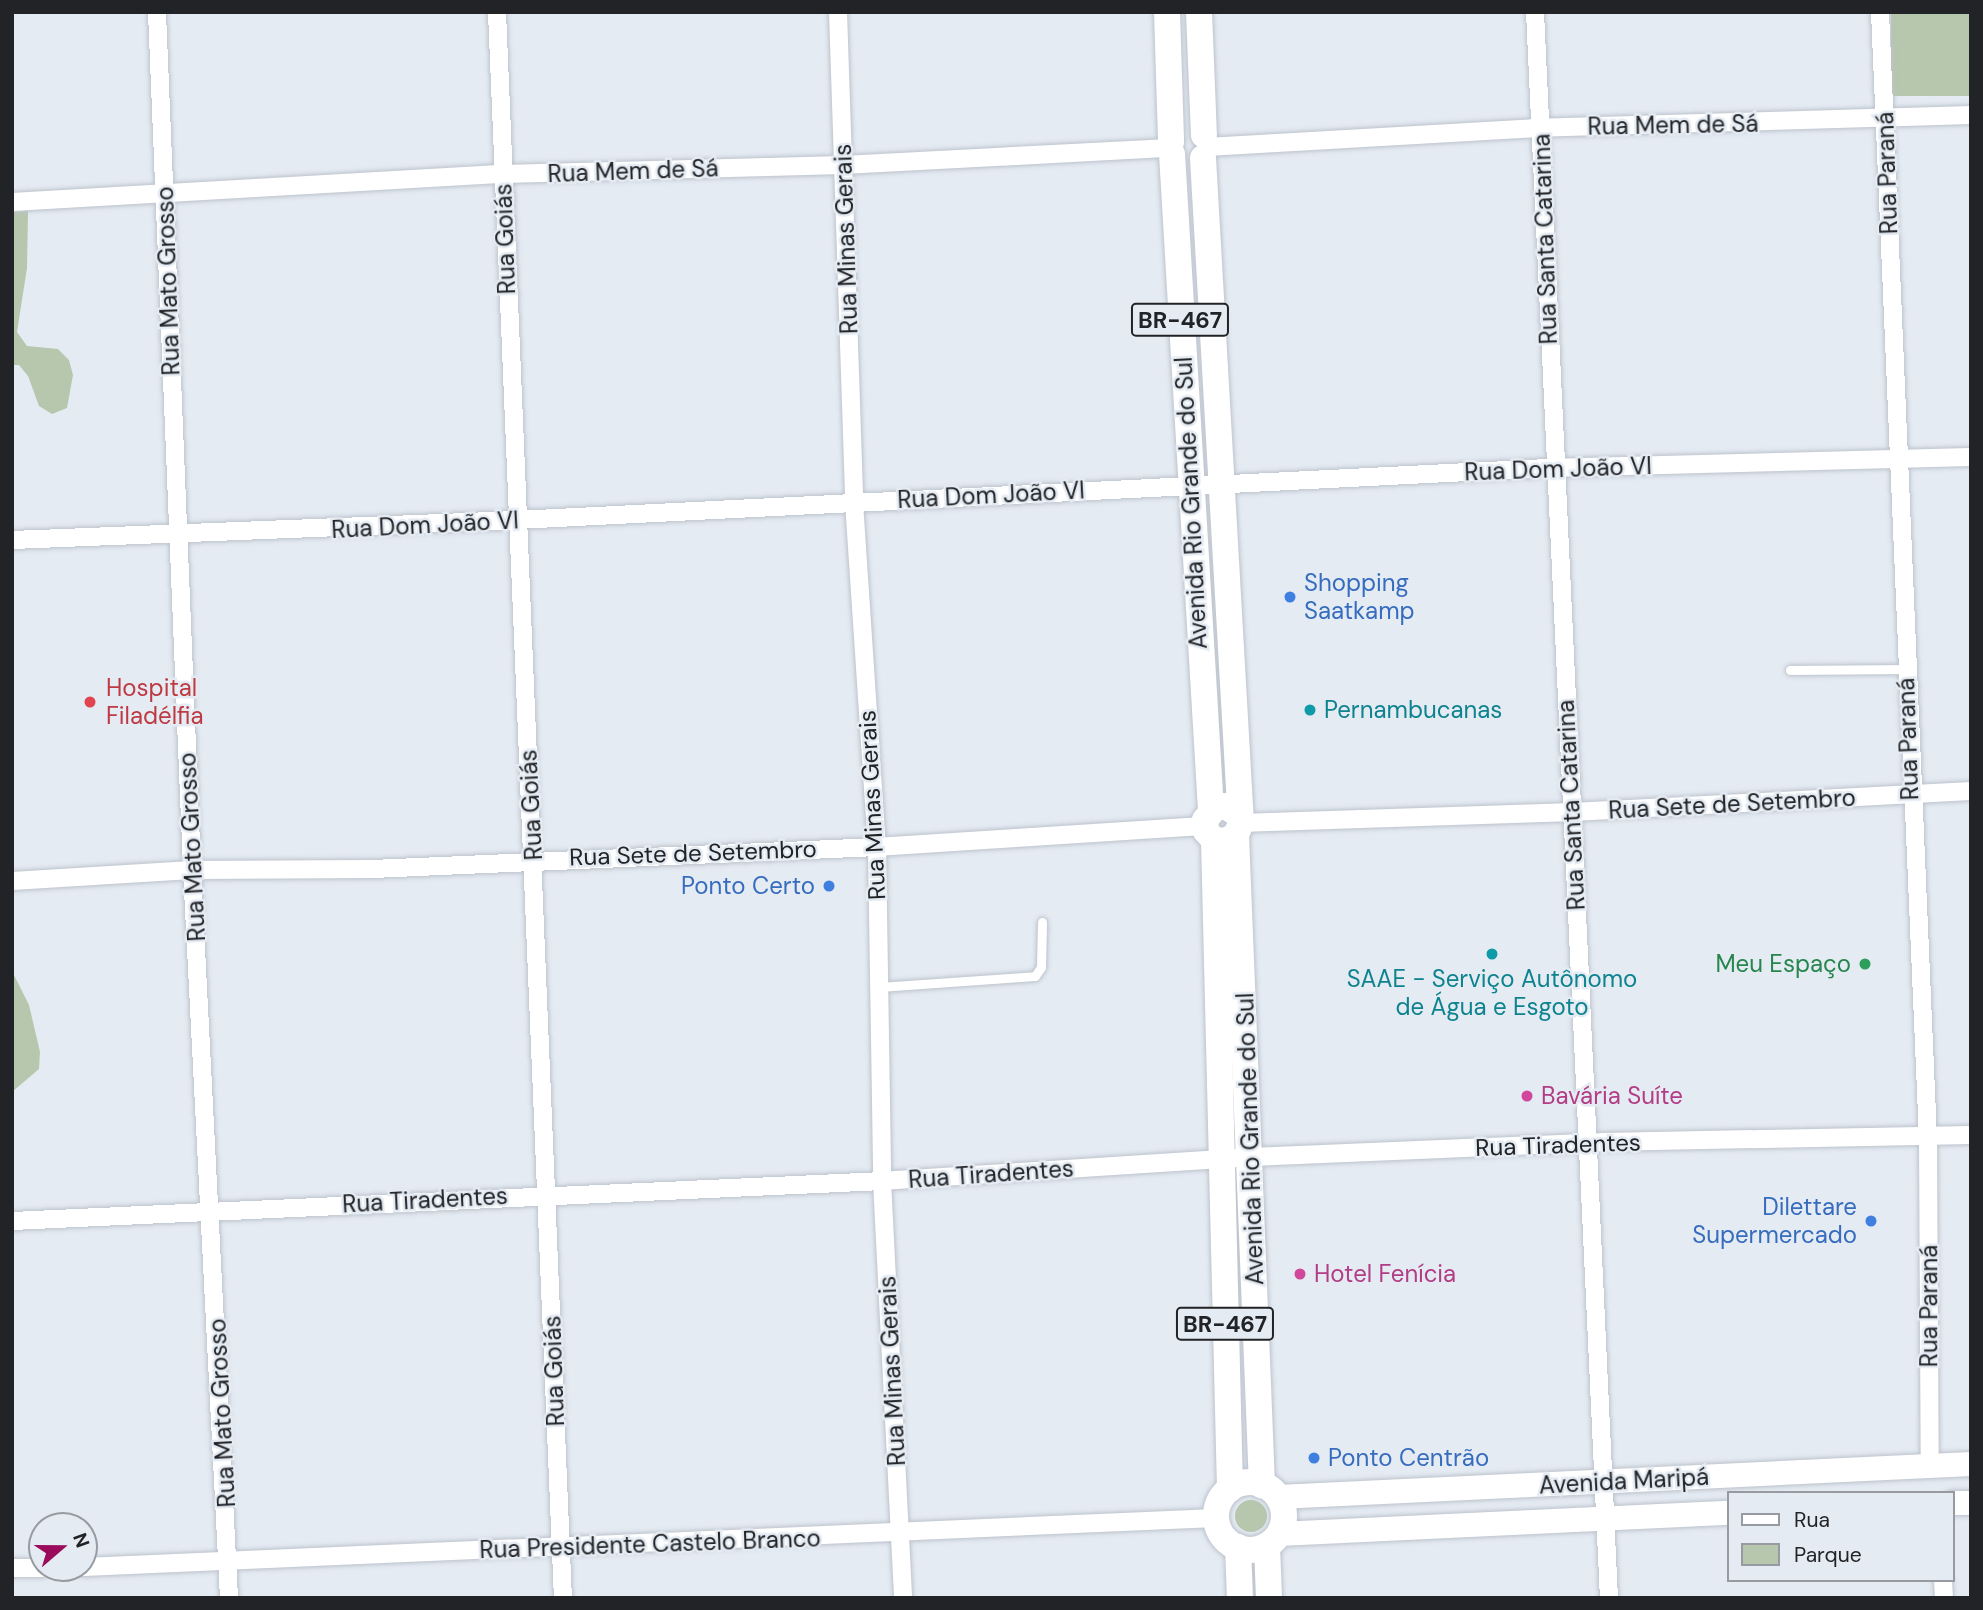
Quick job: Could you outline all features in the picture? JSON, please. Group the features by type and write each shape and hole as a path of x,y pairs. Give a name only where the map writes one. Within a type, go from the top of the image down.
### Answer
{"main road":[{"name":"Avenida Rio Grande do Sul","path":"1167,12 1188,486 1224,825 1251,1157 1270,1491 1284,1518 1273,1540 1269,1598"},
{"name":"Avenida Rio Grande do Sul","path":"1199,12 1220,486 1224,825 1220,1159 1230,1489 1220,1502 1216,1518"},
{"path":"1171,148 1187,164 1205,147"},
{"name":"Avenida Maripá","path":"1270,1491 1603,1483 1785,1483 1971,1464"},
{"path":"1603,1483 1611,1519"},
{"path":"1230,1489 1240,1484 1270,1491"},
{"name":"Avenida Maripá","path":"1273,1540 1728,1513"},
{"path":"1216,1518 1221,1534 1238,1548 1240,1598"},
{"path":"1238,1548 1273,1540"}],"street":[{"name":"Rua Mato Grosso","path":"157,12 192,870 212,1212 229,1598"},
{"name":"Rua Goiás","path":"497,12 563,1598"},
{"name":"Rua Minas Gerais","path":"838,12 854,502 877,847 882,1181 903,1598"},
{"name":"Rua Santa Catarina","path":"1535,12 1603,1483"},
{"name":"Rua Paraná","path":"1880,12 1910,794 1927,1138 1930,1467"},
{"name":"Rua Mem de Sá","path":"1205,147 1541,128 1971,115"},
{"name":"Rua Mem de Sá","path":"12,202 503,174 843,165 1171,148"},
{"name":"Rua Dom João VI","path":"12,540 179,536 1555,468 1971,457"},
{"name":"Rua Sete de Setembro","path":"12,881 192,870 372,869 534,858 877,847 1224,825 1572,812 1971,791"},
{"name":"Rua Tiradentes","path":"12,1221 547,1194 882,1181 1251,1157 1587,1143 1971,1135"},
{"name":"Rua Presidente Castelo Branco","path":"98,1567 901,1534 1216,1518"},
{"path":"1609,1598 1611,1519"}],"lane":[{"path":"1790,670 1906,669"},
{"path":"879,987 1035,976 1041,967 1042,922"}],"green space":[{"path":"1891,12 1971,12 1971,96 1891,96"},
{"path":"28,211 27,268 17,332 27,346 58,349 69,360 73,375 67,408 52,414 39,406 28,376 19,365 12,365 12,212"},
{"path":"12,971 29,1005 40,1052 39,1069 12,1092"},
{"path":"1251,1500 1263,1504 1267,1516 1263,1528 1251,1532 1239,1528 1235,1516 1239,1504"}],"place":[{"name":"Shopping Saatkamp","path":"1290,597"},
{"name":"Hospital Filadélfia","path":"90,702"},
{"name":"Pernambucanas","path":"1310,710"},
{"name":"Ponto Certo","path":"829,886"},
{"name":"SAAE - Serviço Autônomo de Água e Esgoto","path":"1492,954"},
{"name":"Meu Espaço","path":"1865,964"},
{"name":"Bavária Suíte","path":"1527,1096"},
{"name":"Dilettare Supermercado","path":"1871,1221"},
{"name":"Hotel Fenícia","path":"1300,1274"},
{"name":"Ponto Centrão","path":"1314,1458"}]}
